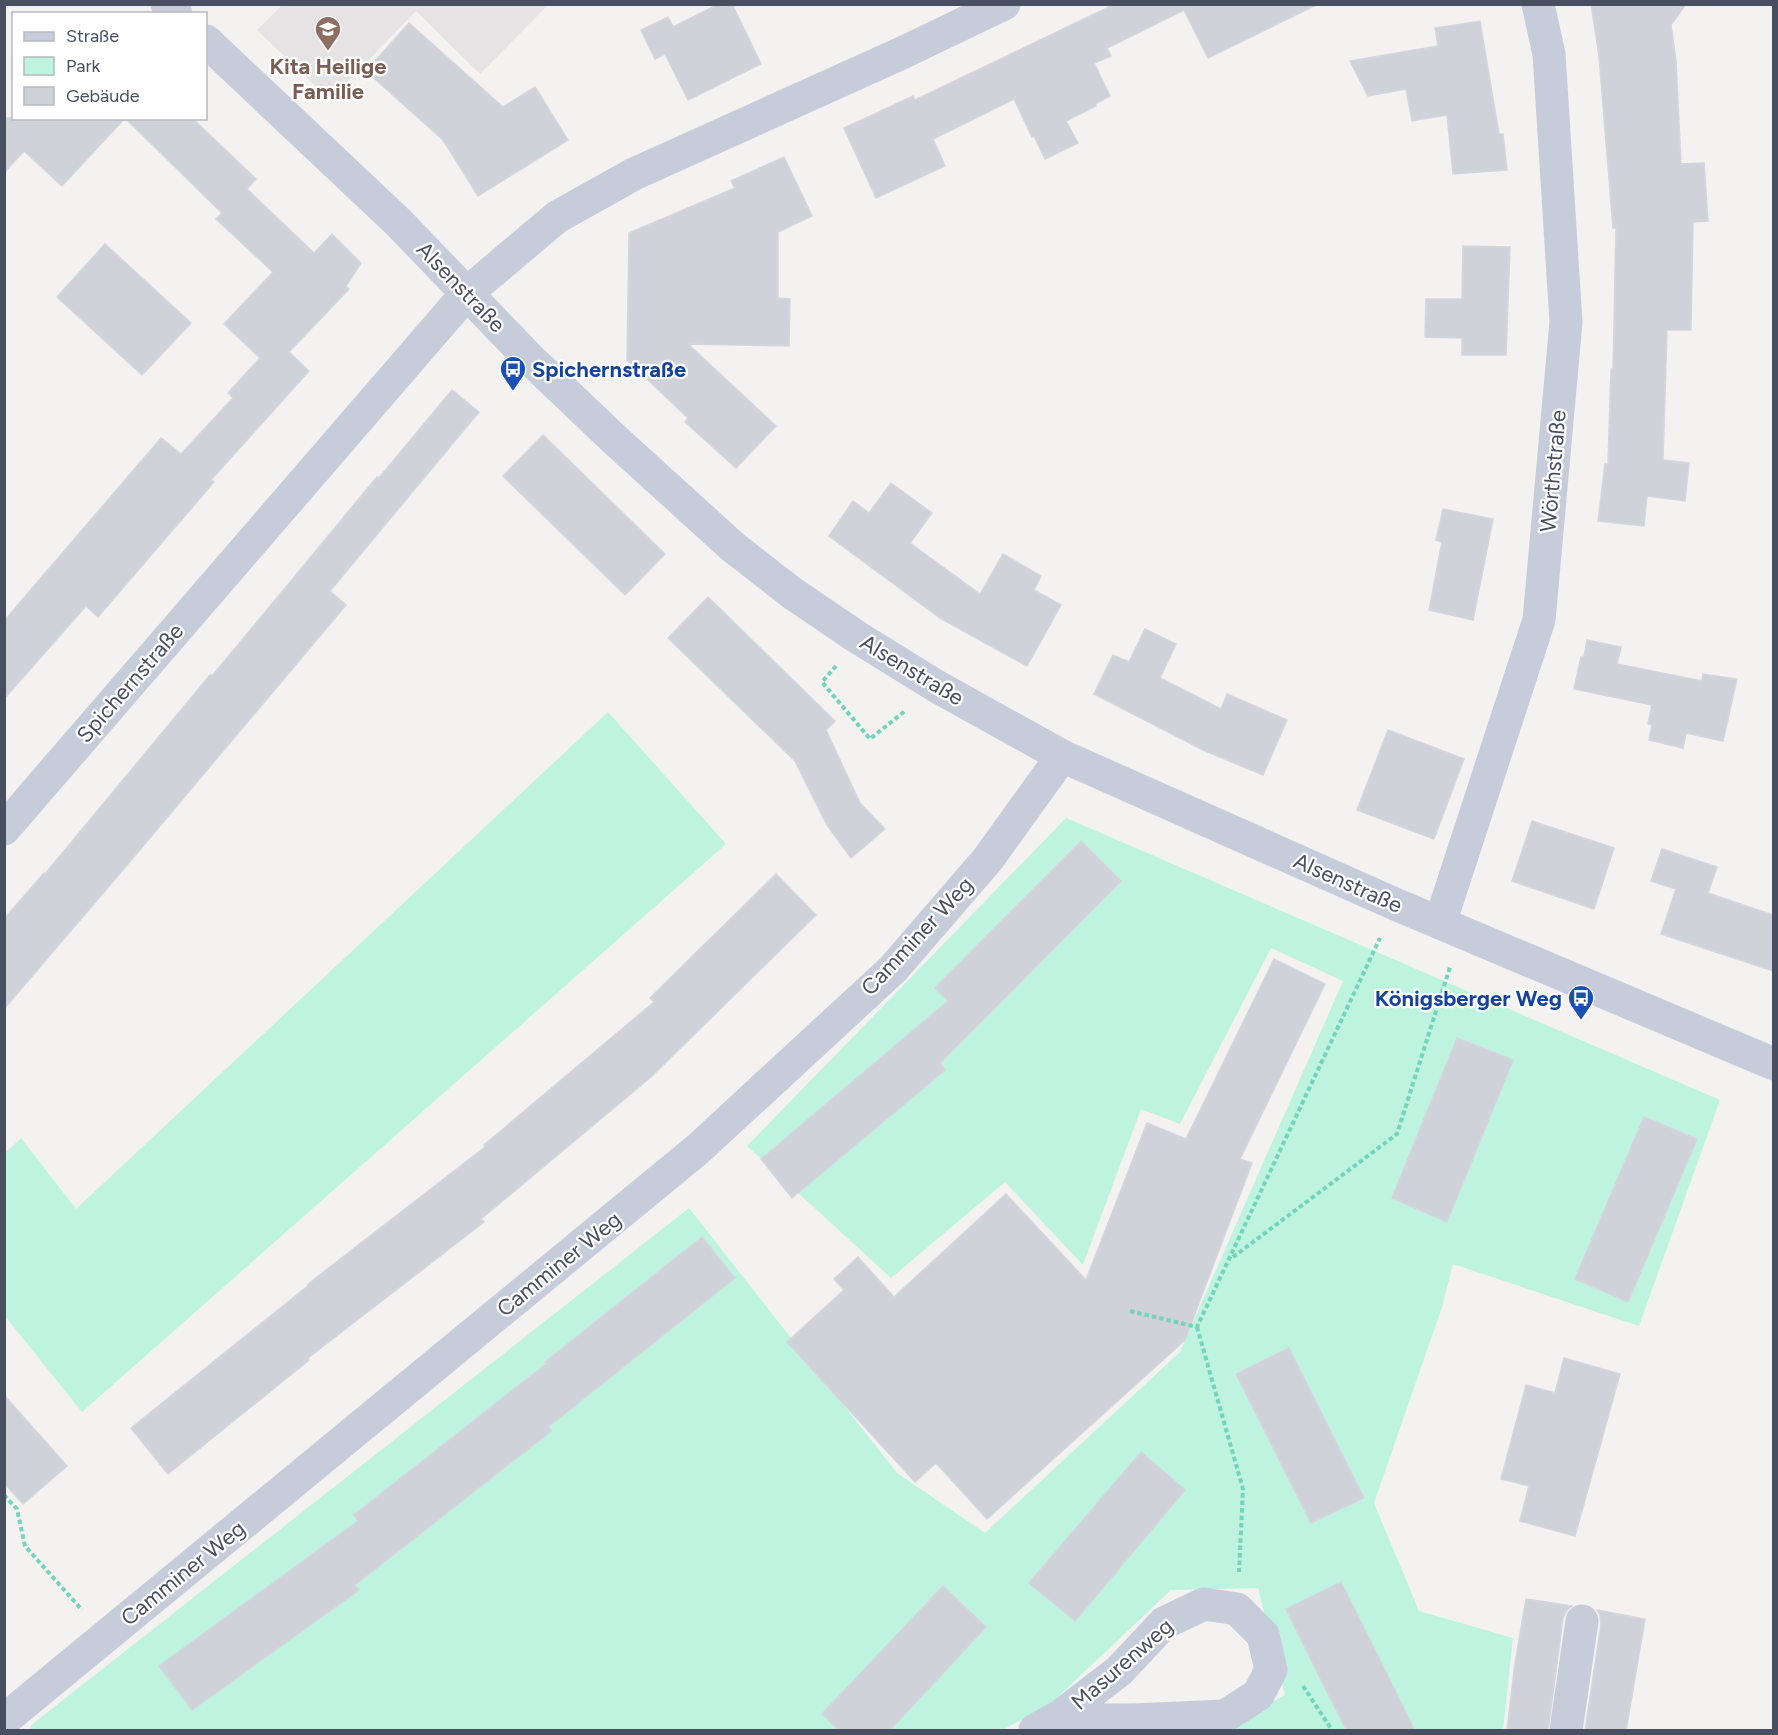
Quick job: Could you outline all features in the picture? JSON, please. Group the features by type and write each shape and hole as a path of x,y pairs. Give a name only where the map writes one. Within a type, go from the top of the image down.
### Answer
{"street":[{"name":"Spichernstraße","path":"4,829 467,293 556,217 634,174 902,53 1004,4"},
{"name":"Wörthstraße","path":"1450,928 1539,620 1566,322 1549,54 1538,4"},
{"name":"Alsenstraße","path":"207,42 398,222 530,359 614,439 733,547 792,593 860,638 936,686 1062,756 1450,928 1773,1064"},
{"name":"Camminer Weg","path":"4,1720 715,1133 893,969 988,859 1062,756"},
{"name":"Masurenweg","path":"1047,1724 1119,1671 1164,1623 1204,1604 1237,1609"},
{"path":"1237,1609 1263,1635 1271,1670"},
{"path":"1566,1731 1582,1621"},
{"name":"Masurenweg","path":"1047,1724 1225,1716 1258,1695 1271,1670"}],"path":[{"path":"860,638 822,682 870,739 936,686"},
{"path":"1237,1609 1243,1489 1197,1327 1231,1259 1395,904"},
{"path":"1231,1259 1396,1134 1450,928"},
{"path":"1130,1311 1197,1327"},
{"path":"4,1495 17,1509 25,1546 106,1636"},
{"path":"1271,1670 1293,1670 1332,1731"}],"shaded area":[{"name":"Kita Heilige Familie","path":"282,5 548,5 480,74 416,11 330,100 257,30"}],"green space":[{"path":"608,712 726,844 82,1412 5,1316 5,1153 21,1138 76,1209"},
{"path":"1066,818 1720,1100 1639,1326 1453,1264 1442,1307 1374,1503 1419,1611 1513,1638 1503,1730 1221,1730 1285,1695 1258,1588 1171,1590 1047,1707 1002,1730 32,1730 30,1726 689,1208 897,1473 985,1533 1180,1352 1343,981 1271,948 1180,1124 1141,1109 1083,1265 1005,1182 891,1278 747,1146"}],"building":[{"path":"719,4 732,4 761,64 688,100 665,54 655,59 641,30 668,17 673,27"},
{"path":"1115,4 1318,4 1208,58 1184,10 1107,48 1111,56 1094,63 1110,96 1066,121 1078,143 1045,159 1014,99 933,139 945,166 876,198 844,128 913,96 915,100"},
{"path":"1591,4 1686,4 1671,25 1676,61 1681,164 1704,163 1708,221 1693,222 1691,330 1667,330 1663,460 1689,463 1685,501 1647,496 1644,526 1598,521 1605,464 1608,464 1616,228 1613,228 1599,56"},
{"path":"1480,21 1499,134 1503,134 1507,170 1453,174 1447,115 1412,121 1406,89 1368,96 1350,61 1438,46 1435,28"},
{"path":"409,23 503,107 535,87 568,140 478,196 443,140 366,71"},
{"path":"4,118 12,118 12,120 123,120 62,186 24,151 4,173"},
{"path":"127,120 194,120 256,179 247,189 314,253 332,234 361,263 346,286 349,289 289,352 309,371 211,480 214,482 98,617 86,606 4,699 4,621 161,438 181,454 233,398 228,393 260,358 224,324 273,272 216,219 222,213"},
{"path":"784,157 812,216 778,232 778,298 790,299 789,346 688,344 776,426 736,468 685,422 688,418 627,360 629,233 735,188 731,181"},
{"path":"105,244 191,323 142,375 57,297"},
{"path":"1463,246 1510,247 1506,355 1462,355 1462,338 1425,337 1426,299 1462,299"},
{"path":"452,390 479,412 330,591 346,605 4,1009 4,919 45,874"},
{"path":"543,435 665,554 625,595 503,476"},
{"path":"891,483 932,513 910,543 980,594 1003,554 1041,576 1034,590 1061,605 1027,666 940,618 829,536 853,501 869,513"},
{"path":"1443,509 1493,519 1473,620 1429,610 1442,542 1436,540"},
{"path":"708,597 835,721 826,730 860,803 885,829 851,858 827,825 795,761 668,638"},
{"path":"1145,629 1176,644 1160,678 1221,709 1227,694 1287,720 1263,775 1203,750 1094,694 1113,655 1129,662"},
{"path":"1587,640 1621,647 1617,664 1702,681 1703,674 1737,679 1723,741 1686,733 1683,748 1649,740 1652,725 1648,724 1652,705 1574,689"},
{"path":"1388,730 1464,759 1434,839 1357,810"},
{"path":"1532,821 1614,848 1594,909 1512,881"},
{"path":"1081,841 1121,881 940,1063 945,1070 792,1198 761,1159 948,1001 935,988"},
{"path":"1662,849 1717,867 1708,893 1773,915 1773,971 1661,934 1676,889 1651,881"},
{"path":"776,874 816,915 651,1077 481,1219 484,1222 308,1358 309,1360 168,1474 131,1428 308,1284 485,1147 484,1145 654,1002 650,998"},
{"path":"1274,959 1325,984 1240,1159 1252,1163 1185,1340 987,1519 936,1463 915,1482 787,1342 844,1290 834,1279 858,1257 894,1297 1006,1194 1086,1280 1147,1123 1186,1139"},
{"path":"1457,1038 1513,1060 1447,1222 1392,1198"},
{"path":"1644,1117 1697,1139 1628,1302 1575,1279"},
{"path":"702,1237 735,1278 548,1427 551,1431 355,1585 359,1590 192,1710 159,1666 358,1521 354,1515 546,1364 545,1362"},
{"path":"1289,1348 1364,1498 1311,1523 1236,1374"},
{"path":"1564,1358 1620,1374 1575,1536 1520,1521 1529,1486 1501,1479 1526,1385 1555,1393"},
{"path":"4,1395 67,1466 23,1504 4,1483"},
{"path":"1141,1452 1185,1490 1075,1621 1029,1583"},
{"path":"1341,1582 1415,1731 1347,1731 1321,1680 1286,1609"},
{"path":"943,1586 986,1627 889,1731 840,1731 822,1714"},
{"path":"1526,1599 1572,1606 1563,1618 1548,1731 1507,1731"},
{"path":"1597,1610 1645,1619 1626,1731 1585,1731 1601,1624"}],"place":[{"name":"Kita Heilige Familie","path":"328,52"},
{"name":"Spichernstraße","path":"513,392"},
{"name":"Königsberger Weg","path":"1581,1021"}]}
